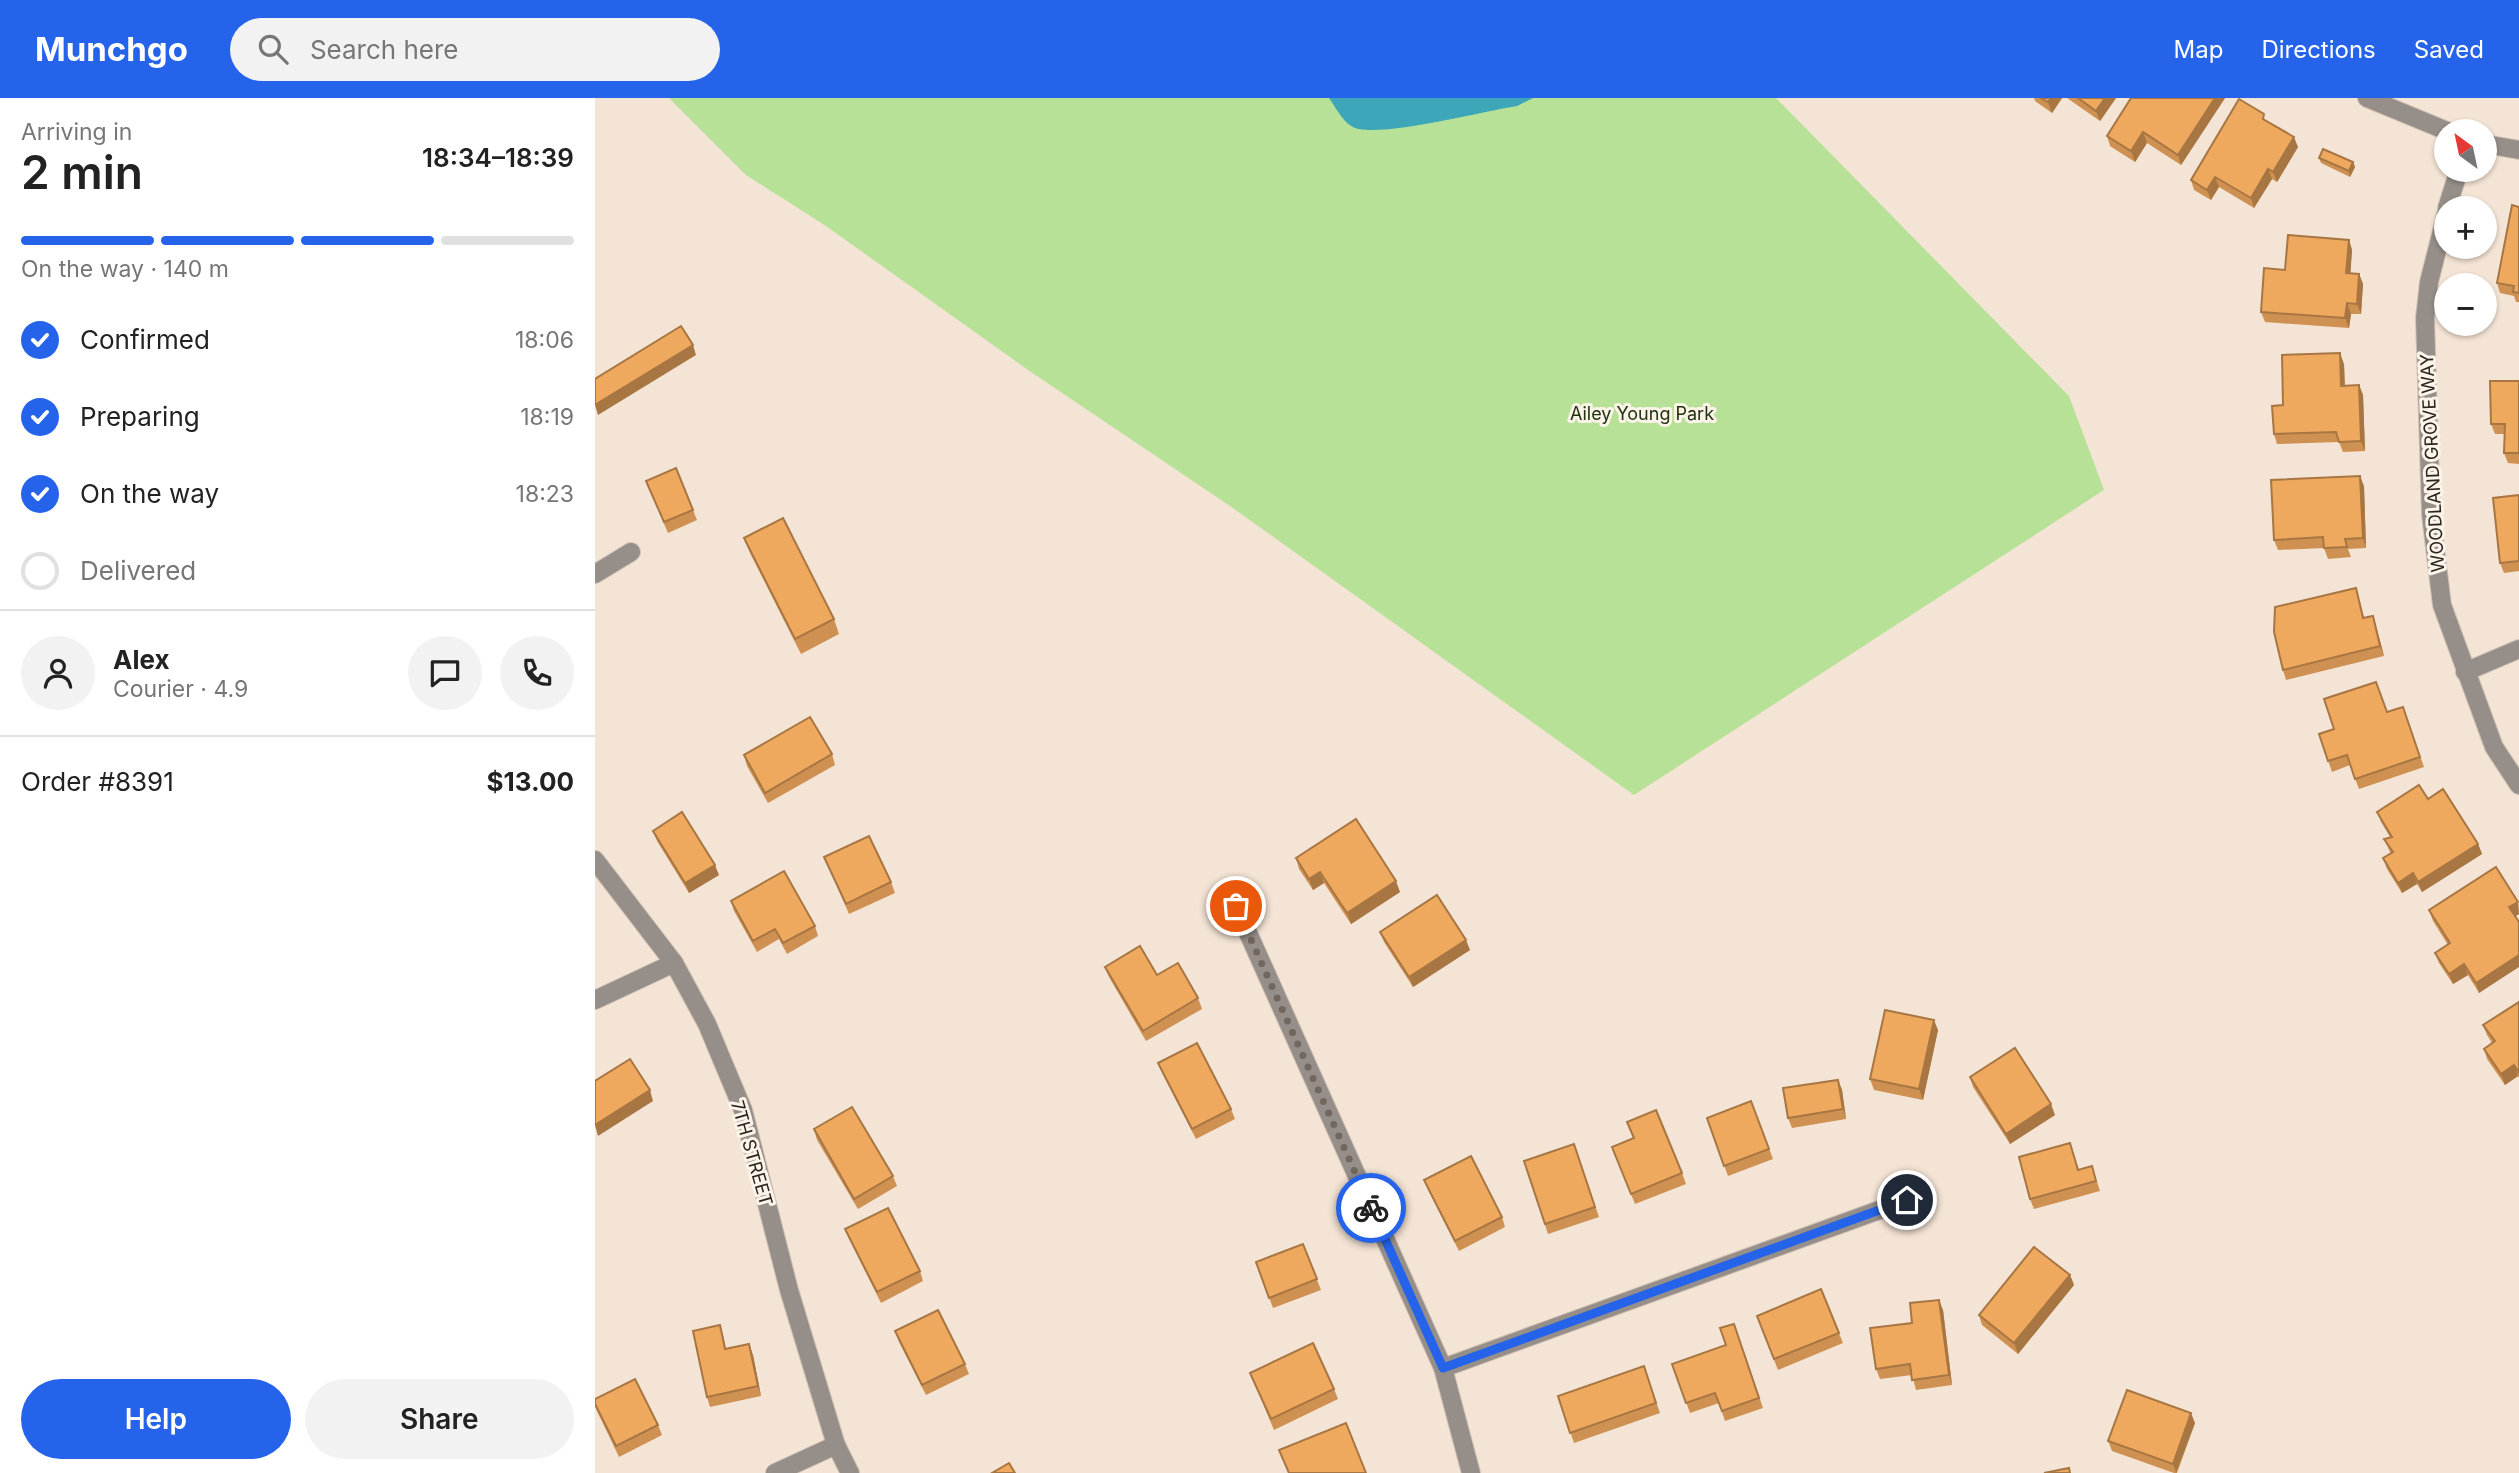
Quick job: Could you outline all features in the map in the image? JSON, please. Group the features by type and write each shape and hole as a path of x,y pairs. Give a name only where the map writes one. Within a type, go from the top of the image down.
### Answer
{"street":[{"path":"2367,98 2434,126"},
{"path":"2497,146 2519,150"},
{"name":"WOODLAND GROVE WAY","path":"2434,259 2428,282 2425,318 2431,514 2442,605 2494,747 2519,785"},
{"path":"595,574 631,552"},
{"path":"2465,672 2519,649"},
{"name":"7TH STREET","path":"595,860 674,963 708,1024 743,1110 789,1290 836,1445 850,1473"},
{"path":"1236,906 1443,1368 1471,1473"},
{"path":"595,1000 674,963"},
{"path":"1443,1368 1907,1200"},
{"path":"775,1473 836,1445"}],"green space":[{"name":"Ailey Young Park","path":"669,98 1776,98 2069,396 2104,490 1634,795 1230,506 1028,370 826,226 746,175"}],"water":[{"path":"1329,98 1533,98 1517,106 1413,126 1374,130 1354,128 1342,117"}],"building":[{"path":"2078,98 2105,98 2096,111"},
{"path":"2131,98 2215,98 2178,155 2143,132 2131,151 2107,136"},
{"path":"2239,99 2264,114 2263,119 2294,137 2273,172 2268,169 2251,198 2215,177 2207,190 2191,180"},
{"path":"2323,149 2353,162 2349,171 2319,158"},
{"path":"2512,205 2519,207 2519,293 2513,292 2514,286 2497,283"},
{"path":"2288,235 2349,240 2346,273 2359,274 2357,304 2347,303 2345,318 2261,312 2264,268 2285,270"},
{"path":"681,326 693,345 595,405 595,379"},
{"path":"2340,353 2341,386 2359,385 2361,441 2339,442 2336,432 2274,434 2272,406 2283,405 2282,355"},
{"path":"2490,381 2519,381 2519,453 2504,453 2505,424 2491,424"},
{"path":"676,468 693,510 664,522 646,481"},
{"path":"2360,476 2363,538 2345,539 2347,547 2324,548 2323,537 2274,540 2271,480"},
{"path":"2519,495 2519,561 2500,563 2493,498"},
{"path":"783,518 834,619 795,639 744,538"},
{"path":"2356,588 2363,618 2373,616 2380,646 2283,670 2274,632 2275,607"},
{"path":"2376,682 2387,712 2403,707 2420,757 2355,779 2347,755 2328,761 2319,734 2334,729 2324,699"},
{"path":"810,717 832,754 765,793 744,755"},
{"path":"2419,785 2428,799 2443,789 2478,844 2418,882 2413,873 2398,883 2383,858 2393,852 2384,839 2392,837 2377,812"},
{"path":"682,812 715,865 685,883 653,831"},
{"path":"1356,819 1396,881 1347,913 1320,872 1309,879 1296,858"},
{"path":"869,836 891,882 846,904 824,857"},
{"path":"2496,867 2518,902 2509,907 2519,922 2519,955 2476,983 2464,964 2449,974 2435,953 2450,943 2429,910"},
{"path":"784,871 815,926 783,943 775,929 753,941 731,901"},
{"path":"1437,895 1466,940 1409,977 1380,932"},
{"path":"1140,946 1157,975 1178,963 1198,998 1143,1031 1105,967"},
{"path":"2519,1002 2519,1073 2514,1065 2501,1074 2484,1049 2495,1041 2483,1025"},
{"path":"1885,1010 1934,1020 1919,1089 1870,1079"},
{"path":"1197,1043 1231,1109 1192,1129 1158,1063"},
{"path":"2015,1048 2051,1104 2006,1134 1970,1077"},
{"path":"630,1059 650,1090 595,1125 595,1081"},
{"path":"1838,1080 1843,1109 1788,1118 1783,1088"},
{"path":"1751,1101 1769,1149 1724,1166 1707,1118"},
{"path":"852,1107 893,1176 854,1199 814,1129"},
{"path":"1656,1110 1682,1173 1631,1194 1612,1147 1634,1138 1627,1122"},
{"path":"2070,1143 2078,1170 2092,1166 2096,1181 2030,1199 2019,1157"},
{"path":"1574,1144 1595,1207 1545,1224 1524,1161"},
{"path":"1471,1156 1502,1217 1455,1241 1424,1180"},
{"path":"888,1208 920,1271 877,1292 845,1229"},
{"path":"1303,1244 1317,1279 1269,1298 1256,1262"},
{"path":"2034,1247 2070,1275 2014,1343 1979,1315"},
{"path":"1821,1289 1839,1333 1774,1359 1757,1316"},
{"path":"1939,1300 1949,1375 1912,1380 1910,1364 1876,1369 1870,1328 1912,1323 1910,1303"},
{"path":"938,1310 965,1364 922,1385 895,1331"},
{"path":"1734,1324 1759,1398 1722,1411 1715,1393 1686,1403 1672,1364 1726,1345 1720,1328"},
{"path":"720,1325 725,1349 749,1344 758,1386 707,1397 693,1331"},
{"path":"1313,1343 1334,1389 1271,1419 1250,1373"},
{"path":"1644,1366 1656,1403 1570,1433 1558,1396"},
{"path":"635,1379 658,1425 616,1446 595,1399"},
{"path":"2127,1390 2191,1413 2173,1464 2108,1441"},
{"path":"1346,1423 1366,1473 1289,1473 1279,1450"},
{"path":"1009,1463 1015,1473 992,1473"},
{"path":"2069,1468 2070,1473 2044,1473"}],"way so far":[{"path":"1236,906 1371,1208"}],"route":[{"path":"1371,1208 1443,1368 1907,1200"}]}
